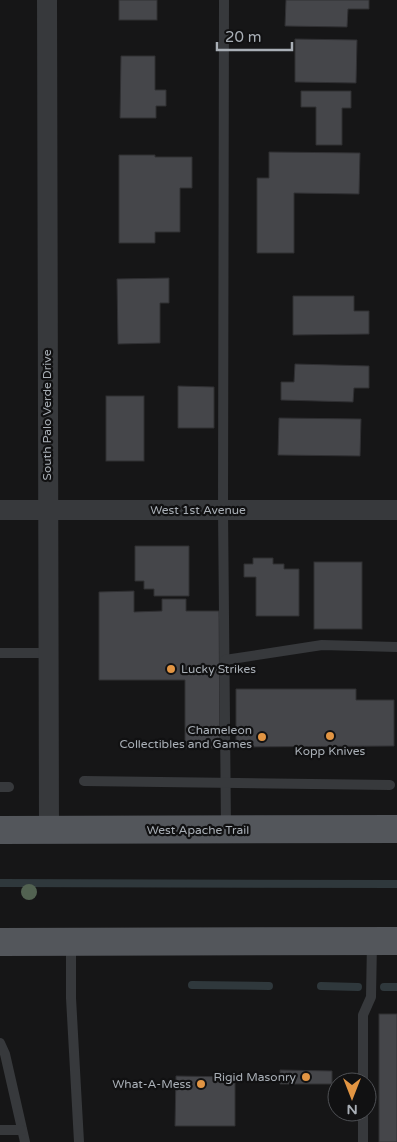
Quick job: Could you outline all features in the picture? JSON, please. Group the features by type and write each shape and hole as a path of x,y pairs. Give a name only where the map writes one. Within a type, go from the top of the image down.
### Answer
{"main road":[{"name":"West Apache Trail","path":"0,830 397,829"},
{"path":"0,942 384,941"}],"street":[{"name":"South Palo Verde Drive","path":"47,0 48,831"},
{"name":"West 1st Avenue","path":"0,510 397,510"}],"lane":[{"path":"224,0 226,830"},
{"path":"225,660 322,645 397,647"},
{"path":"0,653 48,653"},
{"path":"84,781 390,785"},
{"path":"363,1072 363,1015 371,997 384,941"},
{"path":"71,942 71,998 79,1142"},
{"path":"0,1042 5,1054 25,1142"},
{"path":"363,1122 363,1142"},
{"path":"0,1130 22,1130"}],"building":[{"path":"119,0 157,0 157,20 119,20"},
{"path":"286,0 369,0 369,9 348,9 347,27 285,26"},
{"path":"295,39 357,40 356,83 295,82"},
{"path":"121,56 155,56 155,90 166,90 166,106 156,106 156,118 120,118"},
{"path":"301,91 351,91 351,108 342,108 342,145 316,145 316,107 301,107"},
{"path":"269,152 360,153 359,194 294,193 294,253 257,253 257,178 269,178"},
{"path":"119,155 192,157 192,188 180,188 180,232 155,232 155,243 119,243"},
{"path":"169,278 169,303 160,303 160,343 118,344 117,279"},
{"path":"293,296 354,296 354,311 369,311 369,334 293,335"},
{"path":"295,364 369,366 369,388 354,388 353,402 281,400 281,382 294,382"},
{"path":"178,386 214,387 214,428 178,428"},
{"path":"106,396 144,396 144,461 106,461"},
{"path":"279,418 361,419 360,456 278,455"},
{"path":"135,546 189,546 189,596 154,596 154,589 144,589 144,581 135,581"},
{"path":"253,558 273,558 273,564 284,564 284,569 299,569 299,616 256,616 256,577 244,577 244,564 253,564"},
{"path":"314,562 362,562 362,629 314,629"},
{"path":"134,591 134,612 162,611 162,599 186,599 186,611 219,611 220,748 185,748 185,680 99,680 99,592"},
{"path":"236,689 356,689 356,700 394,700 394,746 236,747"},
{"path":"379,1014 397,1014 397,1142 379,1142"},
{"name":"Rigid Masonry","path":"280,1070 332,1071 327,1072 327,1084 280,1084"},
{"path":"176,1076 235,1077 235,1126 175,1126"}],"waterway":[{"path":"0,883 397,884"},
{"path":"192,985 269,986"},
{"path":"321,986 358,987"},
{"path":"384,987 397,987"}],"place":[{"name":"Lucky Strikes","path":"171,669"},
{"name":"Kopp Knives","path":"330,736"},
{"name":"Chameleon Collectibles and Games","path":"262,737"},
{"name":"Rigid Masonry","path":"306,1077"},
{"name":"What-A-Mess","path":"201,1084"}]}
